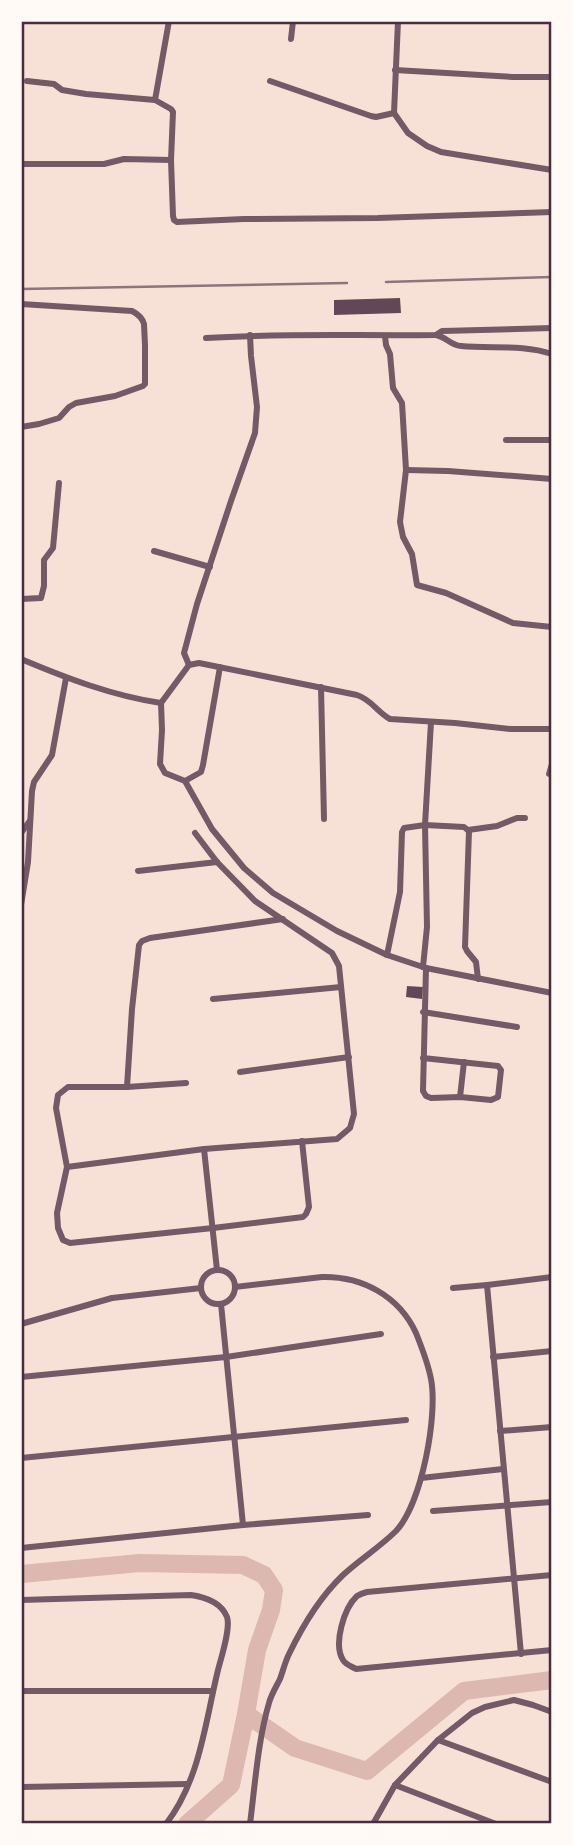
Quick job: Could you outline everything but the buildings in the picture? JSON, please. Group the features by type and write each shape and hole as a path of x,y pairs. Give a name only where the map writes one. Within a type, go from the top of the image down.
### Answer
{"street":[{"path":"155,100 169,21"},
{"path":"291,39 293,21"},
{"path":"398,21 394,113 408,133 435,150 475,159 552,170"},
{"path":"395,70 550,77"},
{"path":"270,81 371,116 394,113"},
{"path":"27,82 54,84 62,90 86,94 155,100 171,109 173,216 177,222 552,212"},
{"path":"21,164 104,164 124,159 171,160"},
{"path":"21,304 132,311 143,319 146,363 143,386 115,396 76,403 59,418 21,427"},
{"path":"436,335 442,331 552,328"},
{"path":"206,338 250,335 436,335 460,346 521,347 552,354"},
{"path":"189,665 184,653 197,604 255,433 257,407 250,335"},
{"path":"385,336 390,354 393,388 402,403 406,470 400,522 402,536 412,554 416,585 446,593 513,623 552,627"},
{"path":"506,440 552,440"},
{"path":"406,470 552,479"},
{"path":"21,599 41,598 44,560 52,548 59,483"},
{"path":"154,551 210,568"},
{"path":"21,659 66,678 137,700 161,703"},
{"path":"552,729 511,729 390,719 365,698 199,663 189,665 161,703 160,764 165,772 186,781 212,829 244,868 300,910 387,955 424,967 552,993"},
{"path":"186,781 201,772 220,667"},
{"path":"21,905 28,862 32,791 34,782 49,762 55,747 66,678"},
{"path":"321,687 324,818"},
{"path":"423,1058 498,1066 501,1070 499,1096 495,1100 431,1098 422,1091 424,967 427,927 425,825 431,722"},
{"path":"549,774 552,764"},
{"path":"387,955 400,892 405,827 425,825 464,827 468,830 498,826 517,818 525,818"},
{"path":"21,833 30,821"},
{"path":"468,830 465,947 476,962 478,979"},
{"path":"67,1167 204,1149 337,1139 350,1128 354,1114 339,966 332,953 255,901 217,862 195,833"},
{"path":"138,871 217,862"},
{"path":"127,1087 132,1009 139,945 142,941 283,919"},
{"path":"213,999 341,987"},
{"path":"424,1012 517,1027"},
{"path":"240,1072 349,1057"},
{"path":"460,1097 464,1062"},
{"path":"186,1083 68,1087 58,1095 56,1108 67,1167 57,1213 58,1228 63,1240 70,1243 298,1218 306,1214 309,1207 302,1141"},
{"path":"204,1149 218,1270"},
{"path":"218,1270 228,1273 235,1287 231,1298 221,1304 209,1302 201,1287 207,1273 218,1270"},
{"path":"235,1287 335,1277 362,1283 393,1300 414,1329 432,1381 432,1418 421,1478 409,1512 396,1530 344,1574 324,1595 302,1629 269,1701 250,1824"},
{"path":"453,1288 552,1277"},
{"path":"487,1285 521,1654"},
{"path":"21,1324 112,1298 201,1287"},
{"path":"221,1304 243,1525"},
{"path":"21,1377 226,1357 381,1334"},
{"path":"493,1357 552,1352"},
{"path":"21,1458 406,1420"},
{"path":"500,1431 552,1427"},
{"path":"421,1478 503,1469"},
{"path":"433,1511 552,1502"},
{"path":"21,1548 368,1515"},
{"path":"552,1575 361,1594 356,1597 340,1630 339,1649 345,1663 356,1669 552,1650"},
{"path":"21,1600 191,1595 215,1602 227,1617 205,1734 180,1803 166,1824"},
{"path":"21,1691 213,1692"},
{"path":"373,1824 395,1785 438,1740 472,1713 514,1700 552,1712"},
{"path":"438,1740 552,1782"},
{"path":"21,1787 188,1784"},
{"path":"395,1785 496,1824"}],"waterway":[{"path":"21,1574 140,1563 243,1565 264,1575 274,1590 271,1610 257,1650 246,1714"},
{"path":"187,1824 231,1785 246,1714 295,1748 367,1771 464,1691 552,1680"}],"railway":[{"path":"386,282 552,277"},
{"path":"21,289 347,283"}]}
